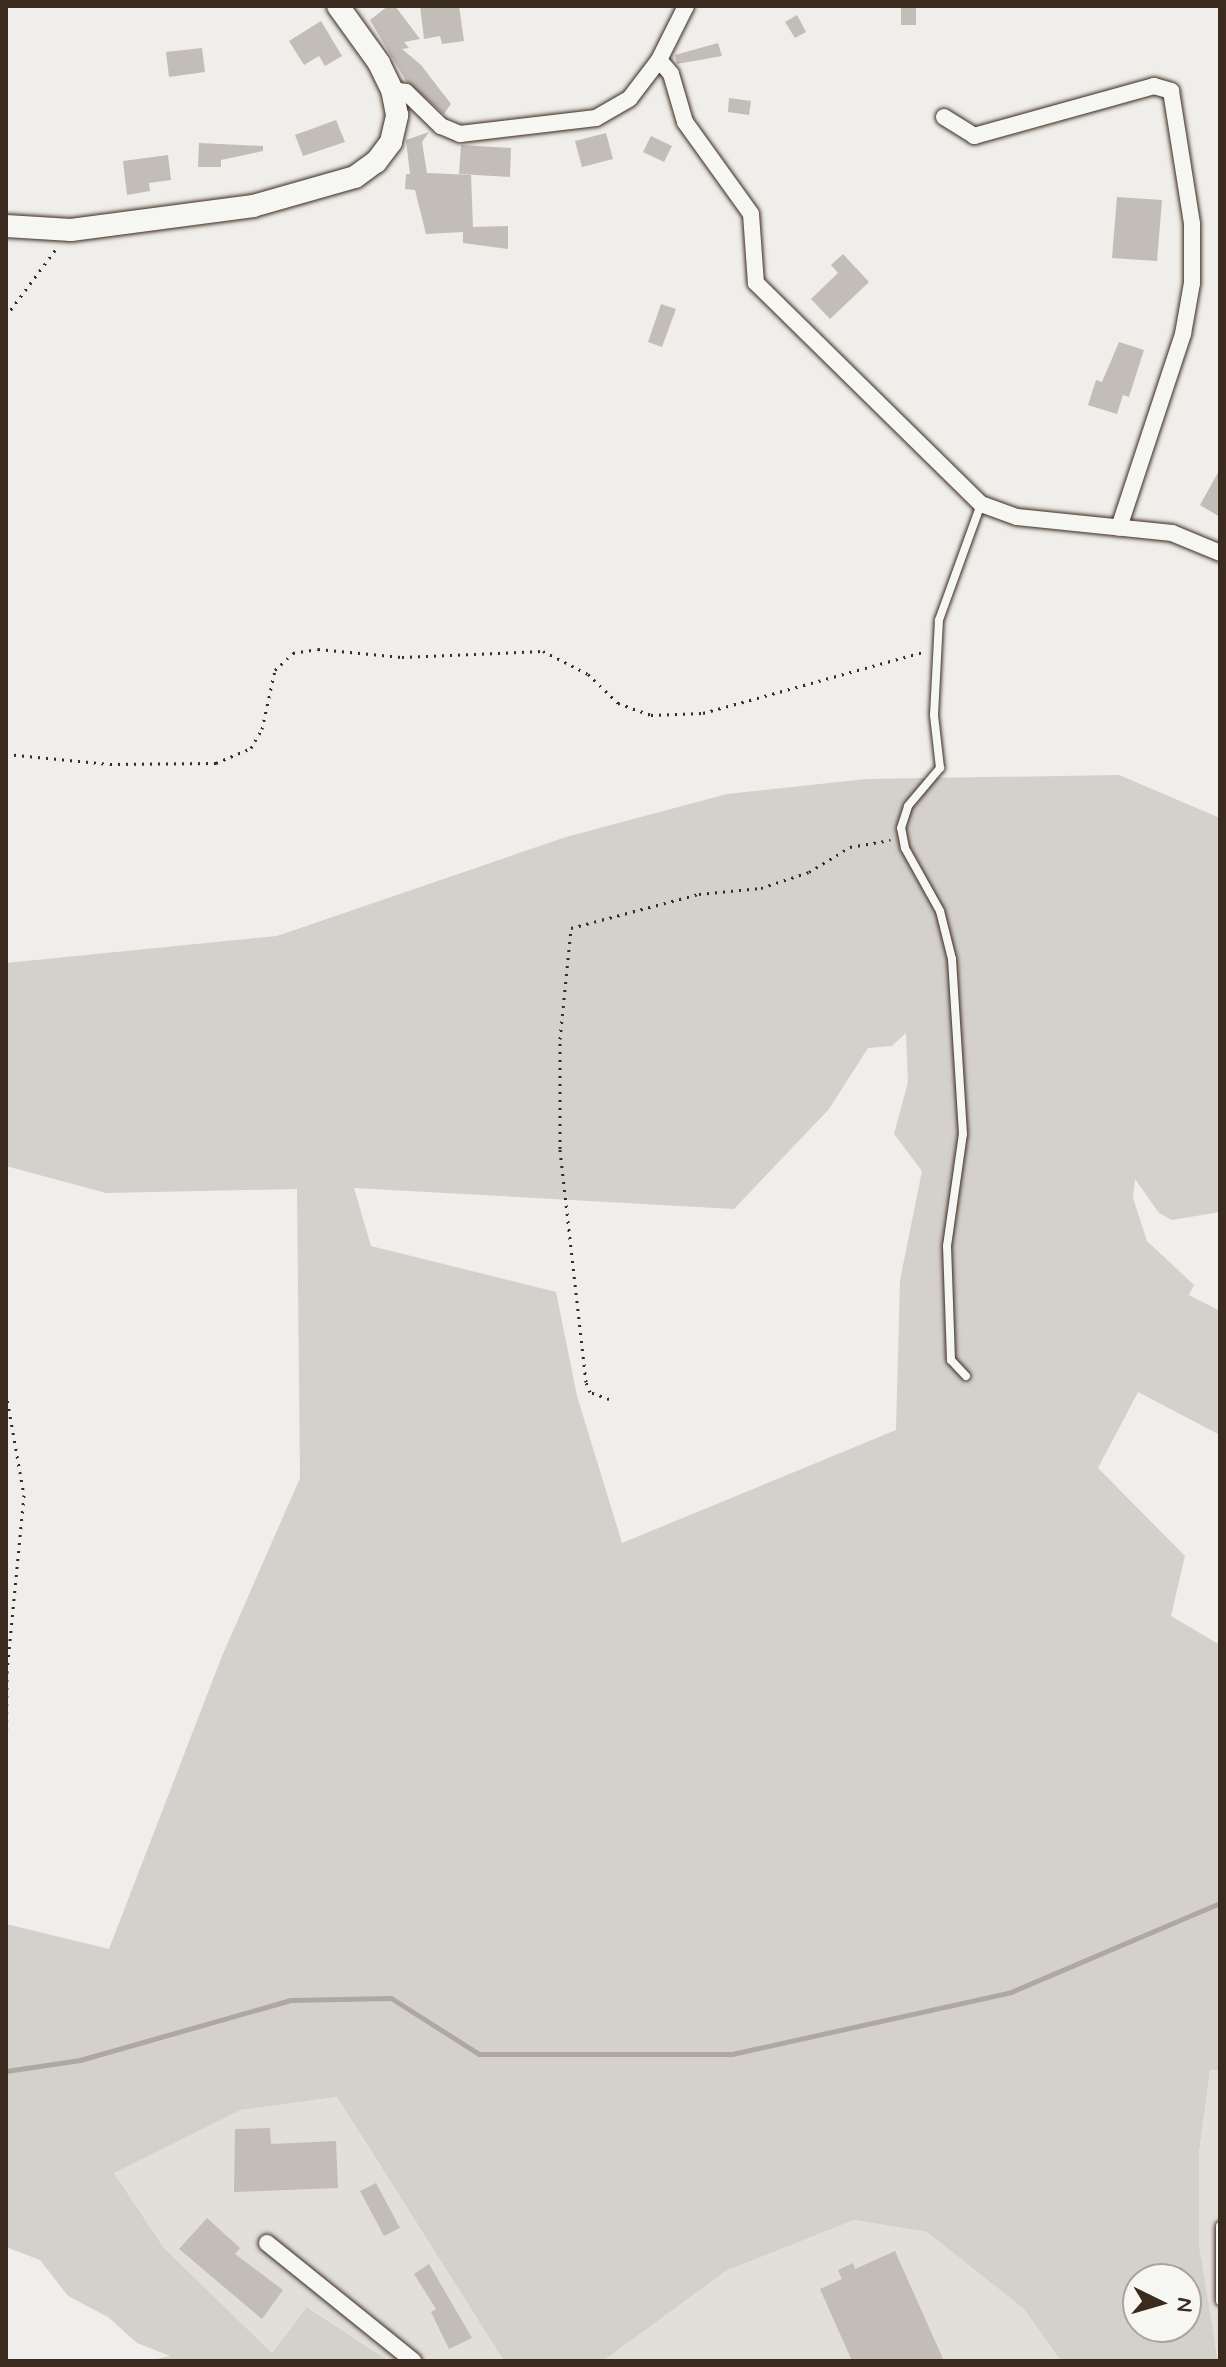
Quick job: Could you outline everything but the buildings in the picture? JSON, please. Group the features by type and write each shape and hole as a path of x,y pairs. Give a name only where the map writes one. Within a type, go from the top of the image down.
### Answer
{"street":[{"path":"6,226 71,230 253,206 355,177 376,162 391,142 397,115 392,90 338,6"},
{"path":"392,90 406,92 441,126 460,134 513,131 596,118 630,98 659,60 686,6"},
{"path":"659,60 671,74 685,122 751,214 756,283 981,504 1017,517 1172,533 1220,553"},
{"path":"944,117 974,136 1154,86 1171,91 1192,224 1192,283 1183,334 1119,528"},
{"path":"267,2243 413,2361"}],"lane":[{"path":"966,1376 951,1360 948,1260 963,1134 952,959 940,911 902,839 904,813 940,768 934,715 939,620 981,504"},
{"path":"1220,2226 1220,2301"}],"path":[{"path":"6,316 71,230"},
{"path":"6,754 110,764 216,763 251,748 262,729 275,670 293,653 318,649 402,657 543,651 588,674 618,703 651,715 703,713 937,647"},
{"path":"609,1399 590,1392 586,1382 560,1149 560,1039 571,928 699,894 761,888 809,872 861,843 902,839"},
{"path":"6,1393 24,1495 7,1671 6,1815"}],"shaded area":[{"path":"1119,775 1220,818 1220,1212 1172,1220 1159,1213 1135,1179 1133,1198 1147,1241 1194,1285 1189,1295 1220,1311 1220,1435 1138,1392 1098,1468 1185,1556 1171,1616 1220,1645 1220,2070 1210,2070 1199,2153 1202,2263 1122,2263 1122,2343 1202,2343 1202,2264 1218,2361 1061,2361 1024,2309 927,2232 854,2220 726,2271 603,2361 504,2361 337,2097 241,2110 114,2173 164,2248 272,2353 307,2307 389,2361 147,2361 170,2356 137,2343 108,2317 68,2296 40,2260 6,2247 6,1924 109,1949 222,1656 300,1478 297,1189 106,1193 6,1166 6,963 277,936 566,837 727,794 866,779","holes":["906,1033 908,1082 894,1134 922,1171 900,1280 896,1430 622,1543 577,1396 556,1292 371,1246 354,1188 734,1209 829,1109 868,1048 892,1046"]},
{"path":"1210,2070 1220,2070 1220,2361 1204,2304 1199,2246 1199,2153"},
{"path":"338,2097 504,2361 389,2361 308,2307 272,2353 164,2248 114,2173 241,2110"},
{"path":"854,2220 927,2232 1024,2309 1061,2361 603,2361 726,2271"}],"waterway":[{"path":"6,2071 80,2060 291,2000 391,1998 479,2054 732,2054 1011,1992 1220,1903"}]}
